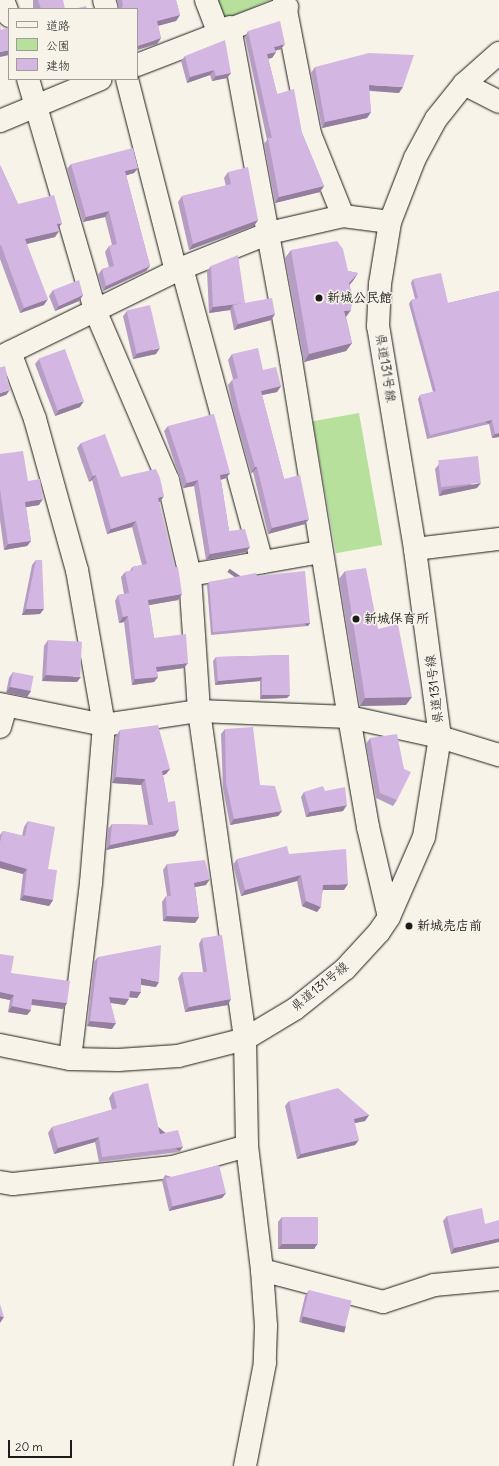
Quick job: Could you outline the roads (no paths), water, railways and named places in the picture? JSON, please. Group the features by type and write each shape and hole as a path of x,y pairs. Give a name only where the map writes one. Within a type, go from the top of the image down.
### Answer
{"street":[{"path":"3,0 8,13"},
{"path":"206,0 224,29 269,233 320,552 368,827 389,917"},
{"path":"138,65 285,3 310,134 343,216"},
{"name":"県道131号線","path":"0,1045 70,1059 118,1060 178,1056 245,1039 294,1009 345,969 379,932 389,917 424,837 440,737 415,549 378,326 380,284 390,222 415,158 436,119 464,84 499,53"},
{"path":"28,80 95,310 168,480 190,575 200,711 245,1039 247,1146 262,1270 266,1326 265,1363 245,1466"},
{"path":"0,121 35,105 98,80"},
{"path":"126,80 262,562"},
{"path":"464,84 499,102"},
{"path":"70,1059 91,883 104,725 77,570 35,419 3,354 179,270 269,233 343,216 390,222"},
{"path":"415,549 499,540"},
{"path":"190,575 320,552"},
{"path":"0,727 3,705 104,725 200,711 349,717 440,737 499,755"},
{"path":"0,1182 13,1184 172,1167 247,1146"},
{"path":"262,1270 383,1302 434,1285 499,1279"}],"place":[{"name":"新城公民館","path":"319,298"},
{"name":"新城保育所","path":"356,619"},
{"name":"新城売店前","path":"409,926"}]}
